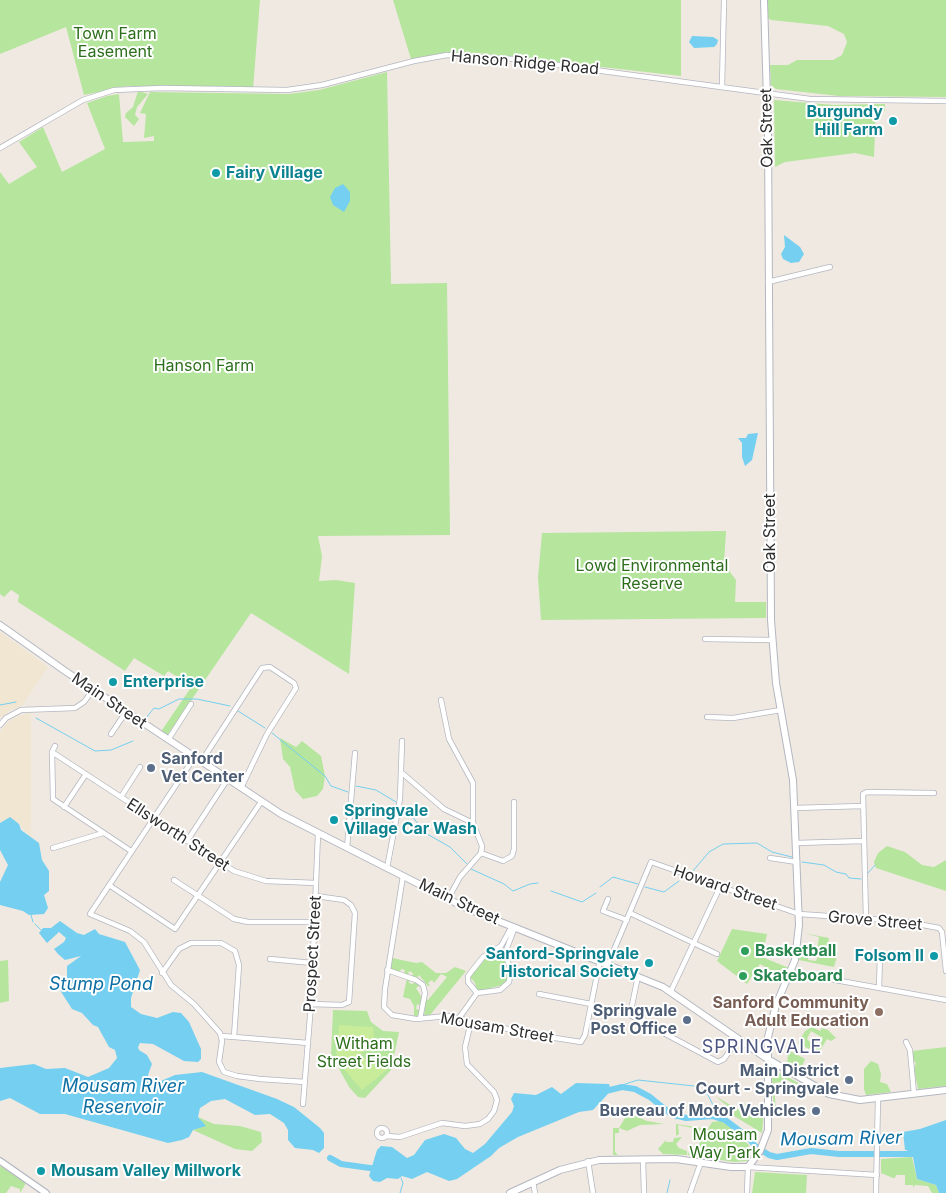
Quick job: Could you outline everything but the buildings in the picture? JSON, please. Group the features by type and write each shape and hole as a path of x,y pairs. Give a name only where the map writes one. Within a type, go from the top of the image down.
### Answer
{"main road":[{"name":"Oak Street","path":"748,1166 756,1158 765,1141 769,1118 766,1058 768,1037 776,1006 791,972 798,948 799,914 792,766 780,710 771,640 767,93 764,0"},
{"name":"Main Street","path":"0,625 93,690 261,802 318,834 448,899 513,927 600,960 671,991 766,1058 834,1097 855,1100 878,1099 946,1090"},
{"path":"747,1045 757,1047 763,1044 768,1037"},
{"path":"768,1082 771,1072 780,1065"},
{"path":"510,1193 560,1170 588,1162 644,1159 748,1166"}],"street":[{"path":"722,87 724,0"},
{"name":"Hanson Ridge Road","path":"0,148 83,100 114,90 162,88 288,90 322,85 414,61 448,55 513,59 836,101 946,101"},
{"path":"767,282 830,267"},
{"path":"706,639 771,640"},
{"path":"200,762 261,670 266,667 297,685 267,734 241,788"},
{"path":"0,725 18,711 75,708 84,702 93,690"},
{"path":"441,700 449,740 473,784 473,823 479,836 481,853 460,877 448,899"},
{"path":"168,740 192,704"},
{"path":"707,717 734,718 780,710"},
{"path":"111,734 126,712"},
{"path":"387,868 399,809 402,741"},
{"path":"55,746 52,752 52,796 64,807 131,851"},
{"name":"Ellsworth Street","path":"52,752 239,874 262,880 316,883"},
{"path":"347,848 355,753"},
{"path":"194,758 90,914 137,935 146,945 162,973 172,985 198,1009 222,1036 308,1043"},
{"path":"120,797 140,767"},
{"path":"402,773 444,810 473,823"},
{"path":"64,807 86,774"},
{"path":"187,841 228,780"},
{"path":"866,920 862,806 864,794 934,793"},
{"path":"109,885 175,929 261,802"},
{"path":"481,853 503,861 512,856 514,849 514,802"},
{"path":"795,808 862,806"},
{"path":"53,848 103,833"},
{"name":"Prospect Street","path":"303,1104 311,1004 318,834"},
{"path":"796,843 863,841"},
{"path":"770,858 797,862"},
{"name":"Howard Street","path":"630,913 651,862 799,914"},
{"path":"403,876 387,970 416,980 423,985 425,994 420,1019"},
{"path":"174,880 228,916 240,920 315,922"},
{"path":"671,991 720,887"},
{"path":"311,1004 342,1006 349,1002 354,919 354,908 347,902 316,896"},
{"path":"608,899 603,911 627,920"},
{"path":"608,964 630,913 717,954"},
{"name":"Grove Street","path":"799,914 901,921 942,930 945,939"},
{"path":"477,993 468,982 468,976 482,957 498,949 506,940 513,927"},
{"path":"459,1018 477,993 490,992 507,986 511,971 505,952 513,927"},
{"path":"945,939 946,971"},
{"path":"162,973 179,949 191,942 221,943 235,951 239,964 234,1037"},
{"path":"498,949 505,952"},
{"path":"879,988 880,956"},
{"path":"270,959 312,963"},
{"path":"591,1007 600,960"},
{"name":"Mousam Street","path":"387,970 384,1007 392,1015 420,1019 441,1016 459,1018 539,1036 577,1042 583,1041 591,1007"},
{"path":"791,972 946,1000"},
{"path":"638,976 630,1015 720,1062 738,1039"},
{"path":"540,994 610,1012"},
{"path":"387,1136 400,1137 442,1123 465,1126 480,1124 488,1119 494,1111 497,1100 494,1092 466,1064 465,1047 472,1022"},
{"path":"222,1036 219,1062 226,1073 260,1079 305,1082"},
{"path":"906,1042 910,1050 914,1094"},
{"path":"876,1193 878,1099"},
{"path":"644,1159 644,1193"},
{"path":"0,1162 46,1193"},
{"path":"588,1162 593,1193"},
{"path":"690,1193 700,1162"},
{"path":"747,1193 748,1166 877,1175"},
{"path":"533,1182 535,1193"}],"shaded area":[{"path":"0,632 48,667 22,706 11,710 0,718"},
{"path":"31,713 31,837 19,824 4,820 0,822 0,733 6,724 15,717"}],"green space":[{"name":"Town Farm Easement","path":"0,0 260,0 253,89 127,86 84,95 66,27 0,54"},
{"path":"393,0 681,0 681,76 478,53 443,53 411,59"},
{"path":"767,0 946,0 946,97 839,96 776,89 771,85 770,65 788,65 797,60 833,60 842,55 847,42 844,34 828,26 771,20 768,18"},
{"name":"Hanson Farm","path":"387,72 391,284 447,283 450,535 318,536 322,556 319,581 336,580 355,583 349,674 251,613 166,737 160,733 192,686 168,671 164,676 134,658 125,671 18,602 19,595 11,590 4,597 0,594 0,172 9,184 37,167 19,142 43,127 62,172 105,149 87,103 107,96 119,94 123,142 154,141 154,136 144,138 146,114 140,113 150,92 289,94 319,90"},
{"path":"138,91 148,94 137,107 135,115 139,119 134,126 125,117 126,113 133,107"},
{"path":"774,100 834,105 885,104 885,111 876,111 874,157 855,153 785,162 775,167"},
{"name":"Lowd Environmental Reserve","path":"726,531 724,564 736,580 735,602 766,602 766,618 541,620 538,577 542,533"},
{"path":"280,738 296,747 302,741 321,756 325,776 323,789 317,796 303,799 295,790 290,767 283,759"},
{"path":"887,846 905,852 922,865 934,867 946,860 946,891 876,868 874,862 878,853"},
{"path":"732,929 767,934 762,957 789,968 785,978 760,964 747,984 717,961"},
{"path":"803,933 829,938 827,949 838,953 834,967 799,960 801,950 810,951 808,960 816,961 820,951 817,950 819,937"},
{"path":"498,950 503,953 508,974 510,975 508,984 490,988 491,991 477,991 475,983 472,979 470,980 470,975 483,962 482,960"},
{"path":"392,958 416,963 422,962 436,973 446,973 455,967 466,971 430,1015 424,1016 426,999 428,1000 447,977 441,974 434,983 432,980 428,983 430,986 428,986 419,975 417,978 412,976 413,973 409,971 408,975 404,974 405,970 401,969 400,972 392,970 390,967"},
{"path":"8,960 9,1001 0,1003 0,961"},
{"path":"407,978 410,979 409,983 413,984 415,981 420,985 416,988 422,998 420,1005 417,1004 416,1009 420,1010 417,1017 414,1017 414,1006 410,999 403,997"},
{"name":"Witham Street Fields","path":"333,1010 367,1011 371,1022 383,1031 399,1032 391,1070 365,1098 358,1097 349,1087 331,1054"},
{"path":"339,1025 373,1027 374,1037 370,1046 355,1058 338,1062 336,1059"},
{"path":"812,1027 820,1031 822,1028 828,1030 836,1038 831,1041 827,1039 818,1054 810,1049 813,1044 819,1045 823,1038 811,1031 807,1039 812,1044 809,1049 798,1043 805,1031"},
{"path":"790,1040 794,1042 790,1051 805,1059 802,1066 805,1068 802,1073 787,1063"},
{"path":"946,1047 946,1086 918,1089 914,1069 916,1063 913,1061 912,1051"},
{"path":"366,1058 377,1060 388,1069 362,1090 342,1067"},
{"path":"871,1061 878,1064 881,1074 880,1082 887,1084 891,1092 866,1095 864,1089 864,1069"},
{"path":"776,1071 808,1088 805,1093 805,1090 784,1078 781,1082 774,1083 776,1114 778,1115 774,1116 772,1078"},
{"path":"715,1096 739,1110 748,1102 749,1104 744,1113 760,1118 764,1110 762,1133 734,1116 731,1109"},
{"path":"628,1113 647,1121 664,1124 640,1125 627,1131 619,1128"},
{"path":"198,1117 214,1124 240,1126 261,1132 262,1142 252,1151 235,1149 193,1130 205,1126"},
{"name":"Mousam Way Park","path":"721,1121 744,1136 742,1139 749,1145 747,1154 751,1158 747,1161 734,1162 688,1155 689,1151 694,1149 698,1151 708,1148 697,1150 695,1148 700,1143 695,1137 696,1129 707,1131 678,1125 679,1134 676,1136 676,1124 708,1129 712,1122"},
{"path":"613,1128 619,1128 619,1133 615,1133 615,1152 618,1155 613,1155"},
{"path":"682,1137 676,1144 679,1148 687,1151 687,1155 663,1154 658,1149 666,1140 666,1142 673,1142 674,1138"},
{"path":"912,1157 917,1179 936,1185 939,1193 932,1193 928,1186 915,1185 913,1188 913,1185 905,1185 905,1175 896,1175 893,1178 881,1173 881,1159"},
{"path":"0,1166 25,1182 20,1193 20,1189 11,1186 6,1193 0,1193"},
{"path":"755,1172 807,1175 806,1193 752,1193"}],"water":[{"path":"692,36 713,37 718,40 714,47 694,48 689,42"},
{"path":"343,184 350,192 350,201 344,212 333,205 330,197 335,188"},
{"path":"784,235 800,247 804,254 799,262 791,263 783,259 781,254 785,247"},
{"path":"758,433 752,460 745,466 742,457 742,443 738,438 746,438 748,434"},
{"path":"10,817 19,824 21,830 39,843 42,860 49,871 49,891 44,895 48,908 44,914 29,915 23,911 0,905 0,882 8,865 0,850 0,823"},
{"name":"Mousam River Reservoir","path":"60,921 77,933 84,935 95,929 99,934 125,942 140,970 131,998 131,1007 141,1014 157,1018 173,1012 181,1013 189,1022 201,1049 201,1059 198,1062 184,1061 153,1044 140,1043 139,1050 147,1055 152,1064 148,1075 151,1080 156,1083 175,1075 202,1072 277,1099 294,1107 320,1128 324,1133 324,1148 319,1153 313,1150 295,1148 288,1140 288,1130 284,1123 270,1114 255,1115 225,1099 211,1101 200,1108 198,1117 206,1126 193,1130 189,1137 168,1143 65,1114 40,1114 10,1098 0,1101 0,1068 34,1064 46,1069 65,1068 88,1077 109,1068 117,1058 115,1050 109,1047 98,1027 93,1025 82,1013 72,1009 58,987 67,977 67,966 81,956 65,960 54,949 64,942 66,938 59,932 47,943 39,933 43,928 51,928"},
{"path":"576,1083 609,1084 610,1088 607,1095 593,1110 579,1112 518,1137 499,1148 491,1156 457,1179 449,1181 427,1172 412,1179 402,1176 398,1179 387,1178 380,1182 373,1181 369,1176 377,1150 381,1146 392,1147 407,1158 414,1155 425,1140 444,1134 456,1138 465,1149 473,1153 485,1144 512,1112 514,1106 511,1099 514,1093 536,1095 552,1087 561,1094"},
{"path":"946,1120 946,1193 939,1193 936,1185 917,1179 913,1157 908,1157 907,1150 905,1150 903,1132 920,1129"}],"waterway":[{"path":"146,718 154,708 159,709 179,699 197,699 230,706"},
{"path":"0,705 16,702"},
{"path":"238,711 265,728"},
{"path":"36,718 95,751 111,750 133,741"},
{"path":"272,733 325,776 331,786 348,792"},
{"path":"356,786 376,790 396,802"},
{"path":"403,806 427,834 450,847 467,864"},
{"path":"692,872 709,852 723,844 757,843 772,852 792,857"},
{"path":"802,862 824,865 836,872 846,874 849,878 861,879"},
{"path":"868,873 875,865"},
{"path":"471,869 504,884 513,891 538,883"},
{"path":"600,887 613,877 638,884"},
{"path":"645,887 664,892 679,881"},
{"path":"551,891 582,902 596,893"},
{"path":"31,915 33,922"},
{"path":"35,924 41,930"},
{"path":"622,1087 625,1084 638,1080 694,1086 708,1095 714,1107 712,1116"},
{"name":"Mousam River","path":"602,1092 622,1087 635,1089 650,1097 671,1114 686,1118 712,1116 725,1120 748,1137 755,1146 769,1155 777,1157 811,1151 839,1154 915,1154"},
{"name":"Mousam River","path":"330,1158 341,1164 377,1169"},
{"path":"400,1193 403,1183 401,1178"},
{"path":"667,1193 670,1180"}],"place":[{"name":"Burgundy Hill Farm","path":"893,121"},
{"name":"Fairy Village","path":"216,173"},
{"name":"Enterprise","path":"113,682"},
{"name":"Sanford Vet Center","path":"151,768"},
{"name":"Springvale Village Car Wash","path":"334,820"},
{"name":"Basketball","path":"745,951"},
{"name":"Folsom II","path":"934,956"},
{"name":"Sanford-Springvale Historical Society","path":"649,963"},
{"name":"Skateboard","path":"743,976"},
{"name":"Sanford Community Adult Education","path":"879,1012"},
{"name":"Springvale Post Office","path":"687,1020"},
{"name":"Main District Court - Springvale","path":"849,1080"},
{"name":"Buereau of Motor Vehicles","path":"816,1111"},
{"name":"Mousam Valley Millwork","path":"41,1171"}],"district":[{"name":"SPRINGVALE","path":"762,1048"}],"water label":[{"name":"Stump Pond","path":"101,985"}]}
